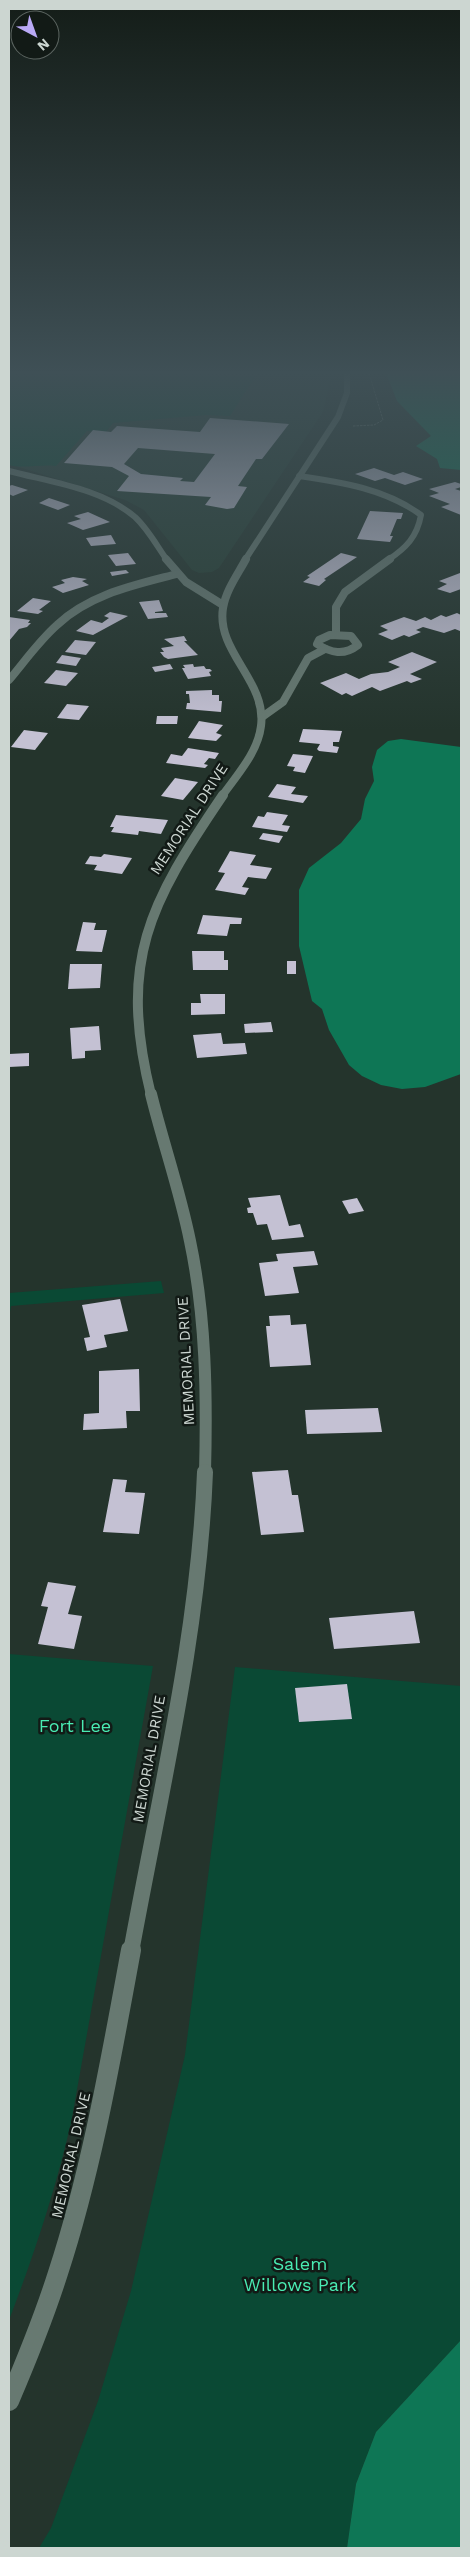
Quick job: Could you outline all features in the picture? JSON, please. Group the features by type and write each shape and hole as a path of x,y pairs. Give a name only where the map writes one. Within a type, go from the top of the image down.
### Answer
{"street":[{"path":"83,492 129,512 148,533 177,574 223,605 240,570 289,492"},
{"path":"336,634 335,610 342,596 408,544 421,520 421,515 410,507 374,492"},
{"path":"9,680 51,630 82,606 119,590 177,574"},
{"name":"MEMORIAL DRIVE","path":"9,2401 58,2275 91,2152 168,1745 196,1570 203,1511 206,1392 198,1286 181,1201 145,1068 136,1001 138,972 144,943 161,894 180,859 253,748 260,732 261,702 226,637 222,625 223,605"},
{"path":"336,634 351,636 358,645 354,649 342,653 334,653 325,649 317,644 319,640 322,637 336,634"},
{"path":"262,717 283,702 308,658 325,649"}],"shaded area":[{"path":"100,492 269,492 219,568 212,572 199,573 192,570 144,510 125,500"},
{"path":"401,739 461,747 461,1074 425,1087 402,1089 381,1085 362,1076 349,1065 329,1030 322,1009 312,1001 299,946 299,890 309,868 341,843 361,819 365,799 374,781 372,767 377,750 388,741"},
{"path":"461,2340 461,2548 347,2548 356,2484 376,2432"}],"green space":[{"path":"161,1281 164,1293 11,1306 9,1317 9,1293"},
{"name":"Fort Lee","path":"9,1654 153,1666 71,2123 43,2223 9,2320"},
{"name":"Salem Willows Park","path":"235,1667 461,1686 461,2340 376,2432 356,2484 347,2548 39,2548 51,2528 98,2401 131,2291 185,2055"}],"building":[{"path":"9,492 22,492 13,496"},
{"path":"138,492 244,492 234,508 227,509 205,505 211,497"},
{"path":"437,492 461,492 461,515 441,507 450,504 429,496 439,493"},
{"path":"49,498 70,505 58,510 39,503"},
{"path":"370,511 403,513 401,519 397,519 390,536 393,536 390,542 357,539"},
{"path":"88,512 110,522 83,530 67,523 81,519 74,516"},
{"path":"111,535 116,544 91,546 86,538"},
{"path":"128,553 136,564 116,566 108,555"},
{"path":"341,553 357,557 324,579 326,580 319,586 303,582 310,577 307,576"},
{"path":"126,570 129,573 112,576 110,572"},
{"path":"460,573 461,589 450,593 437,589 447,584 439,581"},
{"path":"73,577 87,579 82,581 89,585 63,593 52,587 65,583 61,580"},
{"path":"33,598 51,601 39,610 43,611 38,614 17,611"},
{"path":"159,600 163,611 155,613 166,613 168,617 148,619 139,602"},
{"path":"110,612 128,616 93,635 76,631 91,620 102,623 109,618 104,616"},
{"path":"457,613 461,615 460,631 455,629 444,633 423,627 416,630 421,632 409,637 404,635 392,640 378,634 388,630 380,626 404,617 416,621 425,617 431,620 441,615 446,617"},
{"path":"9,617 30,620 28,623 31,623 27,627 19,629 9,641"},
{"path":"184,636 187,641 184,641 198,655 168,659 164,657 160,652 164,652 161,648 174,646 164,639"},
{"path":"75,640 96,642 86,655 65,652"},
{"path":"412,652 437,662 410,674 422,679 411,683 407,681 380,691 372,687 352,696 346,693 342,695 320,683 346,673 359,679 371,674 388,672 400,667 388,662"},
{"path":"62,655 81,658 76,666 56,663"},
{"path":"170,664 173,669 155,672 152,667"},
{"path":"193,664 194,667 204,666 206,669 210,669 212,671 209,672 211,676 188,679 182,668 185,668 183,665"},
{"path":"56,670 78,673 66,686 44,683"},
{"path":"212,690 212,695 219,695 219,701 222,701 221,712 186,709 187,703 190,703 189,694 186,694 186,691"},
{"path":"67,704 89,706 79,720 57,718"},
{"path":"157,716 178,716 177,724 156,724"},
{"path":"199,721 223,725 216,733 222,735 216,741 188,738"},
{"path":"303,729 342,731 339,742 333,742 333,746 339,747 337,753 319,751 317,749 320,744 299,742"},
{"path":"24,730 48,733 35,750 11,747"},
{"path":"188,748 219,753 215,759 209,758 204,764 208,765 205,768 166,763 171,754 182,756"},
{"path":"293,754 313,756 305,773 293,771 295,767 287,766"},
{"path":"175,778 198,782 183,800 161,796"},
{"path":"277,784 296,787 291,794 308,796 303,803 268,797"},
{"path":"267,812 288,815 282,825 290,826 287,832 252,827 258,816 264,817"},
{"path":"116,815 168,820 161,834 139,831 138,835 111,832 114,827 110,827"},
{"path":"263,833 283,836 279,843 259,839"},
{"path":"230,851 256,855 250,865 272,868 266,879 248,877 242,887 249,888 245,895 215,890 225,873 218,872"},
{"path":"104,854 132,858 122,874 94,870 97,865 85,864 90,856 101,857"},
{"path":"203,915 242,918 241,924 230,924 227,936 197,934"},
{"path":"83,922 96,923 94,930 107,930 102,952 76,951"},
{"path":"192,951 224,951 224,960 228,960 228,970 193,970"},
{"path":"287,961 296,961 296,974 287,974"},
{"path":"70,964 102,964 100,988 68,989"},
{"path":"200,994 225,994 225,1014 191,1015 191,1003 201,1003"},
{"path":"271,1022 273,1032 245,1033 244,1024"},
{"path":"99,1026 101,1050 85,1051 85,1058 72,1059 70,1028"},
{"path":"221,1033 223,1044 245,1043 247,1054 197,1058 193,1035"},
{"path":"29,1053 29,1066 9,1067 9,1054"},
{"path":"280,1195 289,1226 300,1224 304,1237 272,1240 267,1224 257,1225 253,1213 248,1213 247,1208 251,1207 248,1198"},
{"path":"357,1198 364,1211 349,1214 342,1201"},
{"path":"314,1251 318,1265 293,1267 299,1293 265,1296 259,1263 278,1261 276,1254"},
{"path":"120,1299 128,1331 104,1335 107,1347 87,1351 84,1338 90,1337 82,1305"},
{"path":"290,1315 291,1325 306,1324 311,1365 270,1367 266,1326 270,1326 269,1316"},
{"path":"139,1369 140,1411 126,1411 127,1428 83,1430 84,1414 99,1413 99,1371"},
{"path":"378,1408 382,1432 307,1434 305,1410"},
{"path":"288,1470 292,1495 298,1495 304,1532 261,1535 252,1472"},
{"path":"113,1479 127,1480 125,1492 145,1493 139,1534 103,1532"},
{"path":"48,1582 76,1586 68,1614 82,1616 74,1649 38,1644 48,1607 41,1606"},
{"path":"414,1611 420,1643 334,1649 329,1618"},
{"path":"347,1684 352,1719 299,1722 295,1688"}]}
